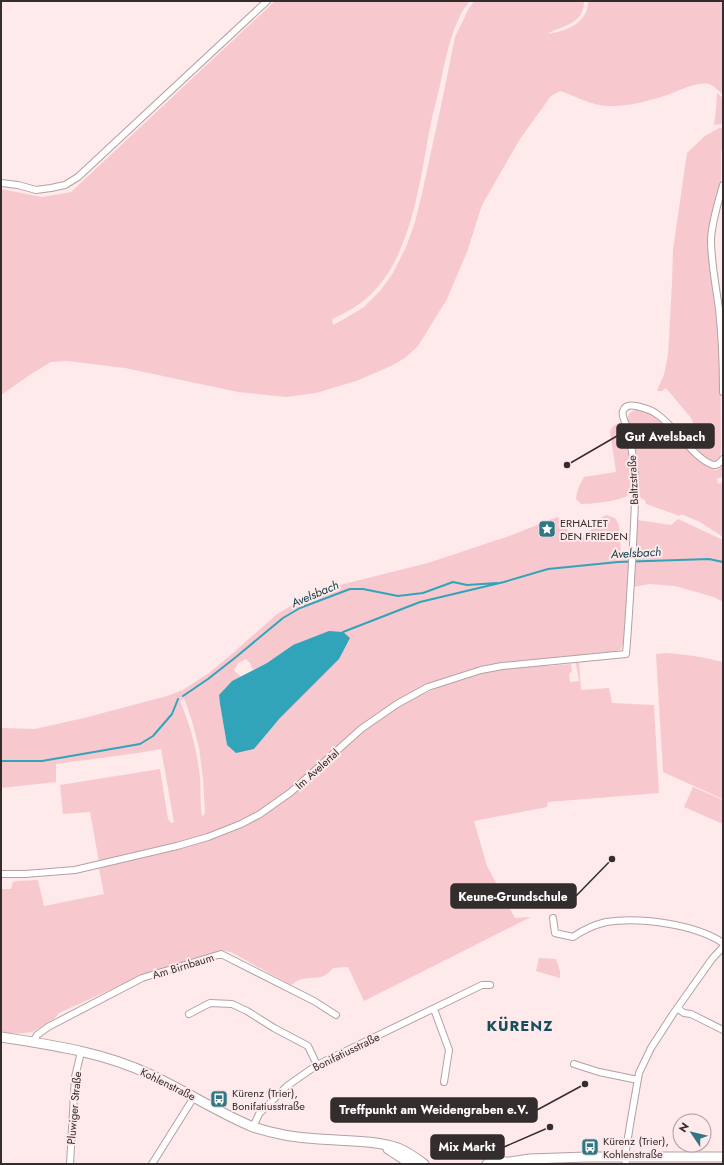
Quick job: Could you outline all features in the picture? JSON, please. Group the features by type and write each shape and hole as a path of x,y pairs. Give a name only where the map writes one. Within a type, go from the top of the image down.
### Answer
{"main road":[{"name":"Kohlenstraße","path":"1,1037 81,1052 137,1069 253,1127 269,1132 318,1139 380,1144 399,1148 424,1164"},
{"name":"Kohlenstraße","path":"380,1144 411,1164"},
{"path":"487,1164 492,1162 507,1163 530,1159 626,1160 723,1157"}],"street":[{"path":"1,183 18,185 36,190 65,185 78,177 267,1"},
{"path":"723,185 712,228 711,248 721,335 723,392"},
{"name":"Baltzstraße","path":"626,654 636,492 632,447 622,416 623,411 626,407 631,405 647,408 659,415 695,452 710,464 719,464 723,459"},
{"name":"Im Avelertal","path":"1,874 25,874 75,870 178,846 208,837 241,824 260,814 291,792 361,729 397,704 428,687 481,670 502,666 626,654"},
{"path":"553,918 555,933 573,936 584,929 605,923 620,921 649,922 672,924 703,933 723,943"},
{"path":"626,1160 633,1104 639,1073 651,1048 677,1008 712,959 723,947"},
{"name":"Am Birnbaum","path":"34,1042 37,1035 48,1027 142,978 221,954 314,1001 336,1016"},
{"name":"Bonifatiusstraße","path":"253,1127 259,1114 287,1086 317,1064 482,986 490,985"},
{"path":"189,1014 210,1003 232,1004 308,1046 317,1064"},
{"path":"677,1008 684,1013 691,1014 723,1030"},
{"path":"434,1009 449,1050 444,1082"},
{"name":"Pluwiger Straße","path":"70,1164 75,1076 81,1052"},
{"path":"574,1064 599,1072 638,1080"},
{"path":"152,1164 194,1097"}],"shaded area":[{"path":"275,1 470,1 461,14 449,47 431,121 417,194 404,241 383,281 360,304 332,319 333,325 364,307 380,291 393,273 406,247 415,222 421,198 455,37 474,1 584,1 583,9 576,20 547,34 561,31 575,25 580,21 585,15 588,1 723,1 723,95 711,85 699,84 648,101 621,106 595,104 560,91 551,96 520,139 482,205 467,252 447,299 418,346 405,358 391,366 356,381 316,393 287,397 238,392 125,368 67,361 51,362 1,395 1,189 42,197 71,192"},
{"path":"717,93 723,98 723,124 714,125 716,110"},
{"path":"719,128 723,128 721,181 709,231 709,256 720,346 721,453 719,459 713,461 698,453 690,443 689,439 693,422 691,418 666,388 662,391 657,390 664,375 668,355 673,250 687,153 705,136"},
{"path":"634,410 649,412 654,415 710,468 716,470 723,464 723,477 717,479 718,484 723,482 723,537 700,522 681,514 680,516 646,504 645,500 638,494 633,441 627,419 629,414"},
{"path":"619,423 626,433 629,445 632,490 630,494 621,499 599,503 581,504 576,499 579,487 584,477 616,472 610,431 613,426"},
{"path":"606,515 615,518 619,525 621,554 630,553 624,642 621,649 611,653 498,663 427,684 392,705 398,706 430,691 462,679 492,670 507,668 547,664 548,666 571,664 572,672 569,673 570,682 579,681 576,663 579,663 581,690 609,688 612,703 654,705 659,793 548,802 547,807 474,821 487,866 515,918 531,917 364,1001 348,967 333,968 325,976 299,980 291,985 231,952 224,951 147,973 59,1013 54,1019 32,1032 13,1034 1,1031 1,889 11,889 13,882 17,881 38,880 44,906 104,894 99,869 118,863 164,853 158,847 99,862 90,812 63,814 60,785 160,769 168,819 171,823 174,822 161,749 56,764 56,782 1,788 1,728 35,729 84,718 167,696 183,690 209,673 277,614 294,604 344,584 428,563 512,535 557,517 564,522 565,528 575,538 578,540 585,536 588,540 590,540 592,538 590,531 598,525 599,519","holes":["293,645 280,718 254,749 227,745 219,695 232,681 241,677 234,670 238,663 246,659 250,663 253,670 267,663","184,698 199,748 205,812 202,816 200,779 197,759 190,729 180,701"]},
{"path":"678,519 723,540 723,602 714,597 675,586 649,584 634,587 637,520 671,525"},
{"path":"666,653 694,656 723,662 723,799 663,772 656,654"},
{"path":"693,787 723,800 723,824 684,807"},
{"path":"539,958 556,959 560,971 560,978 536,971"}],"water":[{"path":"329,631 343,632 350,638 339,659 280,718 254,749 236,753 227,745 219,695 232,681 267,663 293,645"}],"waterway":[{"name":"Avelsbach","path":"343,632 420,602 504,582 548,569 618,562 709,559 723,562"},
{"name":"Avelsbach","path":"183,696 208,679 283,618 300,608 350,589 363,589 398,596 423,593 453,582 467,585 497,583"},
{"name":"Avelsbach","path":"1,761 42,761 140,744 153,736 172,714 178,699"}],"place":[{"name":"Gut Avelsbach","path":"567,465"},
{"name":"ERHALTET DEN FRIEDEN","path":"547,529"},
{"name":"Keune-Grundschule","path":"612,859"},
{"name":"Treffpunkt am Weidengraben e.V.","path":"585,1084"},
{"name":"Kürenz (Trier), Bonifatiusstraße","path":"219,1099"},
{"name":"Mix Markt","path":"550,1127"},
{"name":"Kürenz (Trier), Kohlenstraße","path":"590,1147"}],"district":[{"name":"KÜRENZ","path":"520,1026"}]}
